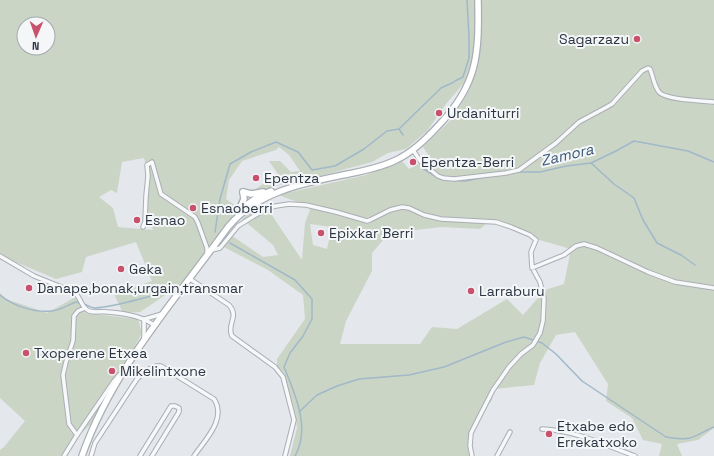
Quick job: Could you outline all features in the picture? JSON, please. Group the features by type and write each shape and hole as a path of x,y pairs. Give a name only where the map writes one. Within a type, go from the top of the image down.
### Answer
{"main road":[{"path":"239,214 244,199 242,192 251,194 269,192 362,171 395,161 413,150 456,106 469,82 478,51 478,0"},
{"path":"239,214 258,201 291,187"},
{"path":"82,455 100,413 121,376 143,342 228,227 250,200 269,192"},
{"path":"250,200 258,201"}],"street":[{"path":"413,150 421,162 438,176 443,178 454,179 520,170 556,143 578,122 612,104 642,72 648,68 650,69 659,93 664,96 714,102"},
{"path":"143,227 145,222 148,176 147,165 152,162 161,194 194,218 198,223 207,248 207,256"},
{"path":"212,250 220,248 238,226 268,208 276,206 289,204 306,205 367,221 390,210 402,207 409,208 424,215 442,219 496,222 530,235 536,240 531,252 532,268 564,255 580,245 589,245 648,272 675,282 714,288"},
{"path":"228,227 234,231"},
{"path":"0,256 37,277 69,289 78,295 84,307 94,312 109,312 144,319 155,326"},
{"path":"472,456 470,446 471,433 493,390 509,367 521,354 533,345 540,333 543,321 544,298 540,282 534,271"},
{"path":"190,278 229,305 234,313 230,327 230,332 234,338 275,367 283,377 294,420 285,456"},
{"path":"77,435 69,424 63,375 73,341 74,316 84,307"},
{"path":"144,319 158,316 165,312"},
{"path":"143,342 145,333 144,319"},
{"path":"91,456 96,443 137,379 147,370 156,366 162,366 214,399 217,405 218,415 216,424 194,456"},
{"path":"64,456 114,381 119,375 121,376"},
{"path":"140,456 171,406 179,408 179,412 152,456"},
{"path":"542,429 556,429 592,440 635,456"},
{"path":"497,456 510,432"}],"green space":[{"path":"0,0 714,0 714,428 698,440 677,444 682,456 659,456 662,444 643,440 632,418 606,401 608,384 575,332 556,335 540,363 534,385 494,389 492,400 474,423 468,445 471,456 290,456 297,428 295,412 284,373 277,366 277,359 305,319 303,295 268,270 220,245 228,233 263,257 278,255 273,245 242,219 263,202 302,260 305,223 311,207 278,195 366,175 401,160 409,169 430,158 423,147 453,118 470,89 463,84 446,104 427,131 406,149 388,153 372,162 251,192 278,174 269,161 280,161 291,172 300,171 289,155 279,147 276,150 242,161 229,180 226,199 236,206 241,195 243,199 241,205 224,228 222,228 214,244 182,284 140,312 123,313 114,294 152,281 136,242 86,257 82,272 56,279 0,254","holes":["144,158 147,171 145,206 153,230 118,227 113,208 99,197 111,190 117,193 122,162","491,220 536,239 571,249 564,284 545,290 523,315 507,299 457,329 432,327 420,344 340,344 346,321 372,271 372,253 389,233 442,227 480,229","310,224 332,227 327,249 313,245"]},
{"path":"0,293 6,299 47,313 79,295 85,313 138,319 142,333 94,421 76,438 64,456 0,456 0,450 25,421 0,398"}],"waterway":[{"path":"455,81 463,77 469,58 467,0"},
{"path":"215,232 220,199 230,164 251,152 276,142 298,152 312,170 335,166 364,149 387,131 399,129 441,88 454,82"},
{"path":"399,129 403,135"},
{"name":"Zamora","path":"516,172 540,172 566,166 591,163 634,141 688,151 714,162"},
{"path":"591,163 614,184 634,198 643,220 657,243 681,255 695,265"},
{"name":"Zamora","path":"422,168 441,179"},
{"name":"Zamora","path":"446,180 466,181 490,176"},
{"path":"230,243 295,280 312,299 312,319 303,336 290,353 284,367 293,388 300,411 302,434 300,445 295,456"},
{"path":"84,304 93,308 105,307 175,291"},
{"path":"0,295 24,308 39,311 61,309 76,302 80,303"},
{"path":"299,412 317,395 337,386 359,379 409,375 444,367 506,342 524,337 542,343 556,354 582,381 666,437 681,439 690,438 714,427"}],"place":[{"name":"Sagarzazu","path":"637,39"},
{"name":"Urdaniturri","path":"439,113"},
{"name":"Epentza-Berri","path":"413,162"},
{"name":"Epentza","path":"256,178"},
{"name":"Esnaoberri","path":"193,208"},
{"name":"Esnao","path":"137,220"},
{"name":"Epixkar Berri","path":"321,233"},
{"name":"Geka","path":"121,269"},
{"name":"Danape,bonak,urgain,transmar","path":"29,288"},
{"name":"Larraburu","path":"471,291"},
{"name":"Txoperene Etxea","path":"26,353"},
{"name":"Mikelintxone","path":"112,371"},
{"name":"Etxabe edo Errekatxoko","path":"549,434"}]}
